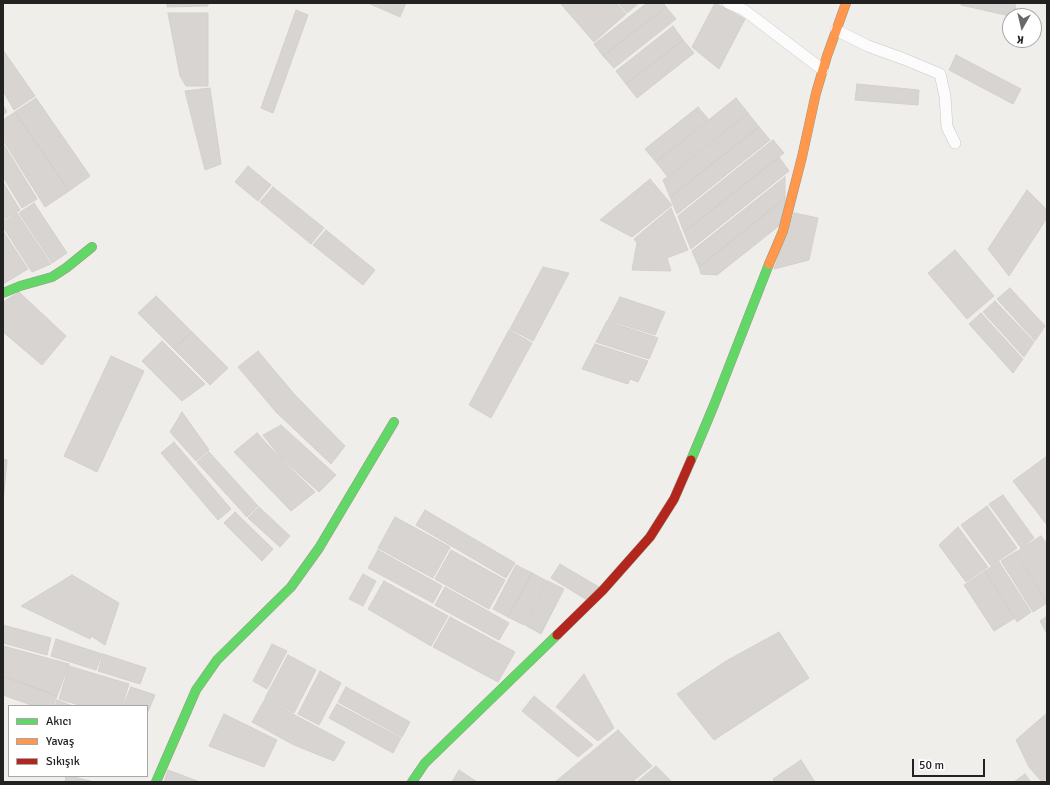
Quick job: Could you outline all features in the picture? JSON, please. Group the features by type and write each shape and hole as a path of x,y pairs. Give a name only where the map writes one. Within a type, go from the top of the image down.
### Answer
{"street":[{"path":"728,3 744,10 823,70"},
{"path":"412,782 424,763 603,590 650,537 674,499 714,405 751,308 784,231 816,93 846,3"},
{"path":"836,30 868,46 940,74 945,96 947,127 955,143"},
{"path":"3,293 20,286 52,277 92,247"},
{"path":"156,782 196,690 217,660 291,588 319,548 394,422"}],"building":[{"path":"167,3 208,3 208,6 167,7"},
{"path":"368,3 406,3 400,17"},
{"path":"560,3 616,3 626,14 594,42"},
{"path":"618,3 639,3 627,13"},
{"path":"647,3 663,3 666,7 603,56 594,44"},
{"path":"715,3 745,19 719,69 692,47"},
{"path":"961,3 1015,3 1015,8 1002,8 1002,14 961,5"},
{"path":"666,7 676,19 614,68 603,56"},
{"path":"296,10 308,15 273,113 261,108"},
{"path":"168,13 208,13 208,86 186,86 180,76"},
{"path":"673,26 683,40 626,84 616,71"},
{"path":"683,40 694,53 637,98 626,84"},
{"path":"3,50 35,96 14,110 3,91"},
{"path":"956,55 1021,89 1013,104 949,70"},
{"path":"857,84 919,90 918,105 855,100"},
{"path":"210,88 221,164 205,170 185,91"},
{"path":"36,98 90,176 69,191 15,112"},
{"path":"736,98 748,113 668,177 656,162"},
{"path":"3,105 7,112 3,114"},
{"path":"698,107 709,120 656,162 645,149"},
{"path":"15,112 69,191 45,207 3,140 3,120"},
{"path":"748,113 759,127 670,197 663,180"},
{"path":"759,127 770,140 677,214 670,197"},
{"path":"773,140 784,153 684,232 678,216"},
{"path":"3,143 37,199 22,208 3,177"},
{"path":"779,157 789,171 691,249 684,232"},
{"path":"248,166 271,185 258,201 235,182"},
{"path":"785,177 785,198 699,267 692,251"},
{"path":"650,179 672,205 632,237 600,220"},
{"path":"3,182 20,210 3,220"},
{"path":"273,187 324,228 311,244 260,202"},
{"path":"1027,190 1047,210 1047,218 1009,276 988,249"},
{"path":"785,198 785,221 717,275 701,274 699,267"},
{"path":"34,203 67,253 52,263 19,213"},
{"path":"671,208 688,250 667,258 671,271 632,270 637,243 634,239"},
{"path":"17,213 51,264 32,272 3,227 3,222"},
{"path":"794,213 818,218 809,260 774,269"},
{"path":"326,230 375,270 363,285 313,245"},
{"path":"3,231 28,269 3,284"},
{"path":"955,250 994,296 967,319 928,273"},
{"path":"543,267 569,273 533,341 510,329"},
{"path":"1010,288 1045,326 1035,341 997,299"},
{"path":"19,292 66,336 42,365 3,332 3,302"},
{"path":"156,296 192,332 174,349 138,313"},
{"path":"620,297 665,312 655,335 608,320"},
{"path":"995,301 1034,342 1024,357 983,312"},
{"path":"981,313 1023,359 1013,373 969,324"},
{"path":"607,321 658,338 649,359 596,342"},
{"path":"509,330 532,343 491,418 469,405"},
{"path":"192,332 228,368 210,385 174,349"},
{"path":"162,341 205,384 182,401 142,361"},
{"path":"595,344 648,361 638,382 630,379 628,384 582,369"},
{"path":"258,351 295,395 345,446 331,464 276,412 238,367"},
{"path":"111,356 144,371 97,472 64,456"},
{"path":"182,412 209,450 196,461 170,432"},
{"path":"281,425 336,475 319,492 280,457 263,435"},
{"path":"257,433 315,492 291,511 234,452"},
{"path":"174,442 231,509 218,520 161,453"},
{"path":"209,452 258,506 247,517 197,462"},
{"path":"1047,456 1047,525 1013,481"},
{"path":"3,459 7,460 3,503"},
{"path":"1003,495 1034,538 1021,548 989,504"},
{"path":"987,506 1017,548 991,566 961,525"},
{"path":"259,507 290,536 280,547 248,518"},
{"path":"425,510 515,563 506,578 416,525"},
{"path":"235,512 273,549 262,561 224,523"},
{"path":"395,517 450,547 433,578 378,548"},
{"path":"958,527 988,567 966,582 939,545"},
{"path":"1041,536 1047,544 1046,601 1016,552"},
{"path":"378,550 442,586 433,603 368,568"},
{"path":"451,550 505,580 489,609 435,579"},
{"path":"1015,552 1047,603 1033,612 1001,561"},
{"path":"999,562 1031,612 1017,622 985,571"},
{"path":"560,564 599,587 587,600 551,578"},
{"path":"516,565 532,573 508,617 493,609"},
{"path":"985,571 1015,618 994,631 964,585"},
{"path":"532,573 547,581 524,625 508,617"},
{"path":"363,574 376,581 363,606 349,599"},
{"path":"72,575 119,603 105,645 91,636 90,639 21,606"},
{"path":"384,581 448,616 431,646 368,609"},
{"path":"548,581 564,589 541,634 525,625"},
{"path":"445,587 509,623 499,640 435,605"},
{"path":"1047,616 1047,634 1040,621"},
{"path":"450,617 515,652 498,682 433,647"},
{"path":"3,625 51,638 47,655 3,643"},
{"path":"779,632 809,678 714,740 677,694 726,661"},
{"path":"56,639 102,654 96,670 51,656"},
{"path":"272,644 287,651 267,689 253,681"},
{"path":"3,646 69,664 57,696 3,676"},
{"path":"103,654 146,668 140,684 98,671"},
{"path":"288,655 316,670 294,713 265,698"},
{"path":"69,666 129,684 122,705 79,705 59,699"},
{"path":"320,671 341,683 319,725 298,714"},
{"path":"584,674 614,728 598,741 556,707"},
{"path":"3,676 57,696 53,705 31,705 3,695"},
{"path":"131,687 155,695 148,712 148,705 123,705"},
{"path":"346,687 410,722 402,737 338,702"},
{"path":"534,696 593,745 578,757 522,711"},
{"path":"265,699 345,742 334,761 294,745 252,722"},
{"path":"57,700 70,705 55,705"},
{"path":"337,704 401,738 393,753 329,718"},
{"path":"1047,713 1047,778 1042,782 1029,767 1016,740"},
{"path":"224,714 277,740 264,767 209,746"},
{"path":"618,730 652,766 632,782 555,782"},
{"path":"801,760 815,782 775,782 773,779"},
{"path":"656,766 672,782 637,782"},
{"path":"168,770 200,782 164,782"},
{"path":"459,770 477,782 452,782"},
{"path":"1025,774 1031,782 1014,782"},
{"path":"66,777 74,777 94,782 65,782"}],"traffic: fast":[{"path":"3,293 20,286 52,277 92,247"},
{"path":"691,460 769,264"},
{"path":"156,782 196,690 217,660 291,587 319,548 394,422"},
{"path":"412,782 425,763 557,635"}],"traffic: slow":[{"path":"769,264 783,231 802,157 816,93 827,56 846,3"}],"traffic: jam":[{"path":"557,635 603,590 650,537 674,499 691,460"}]}
